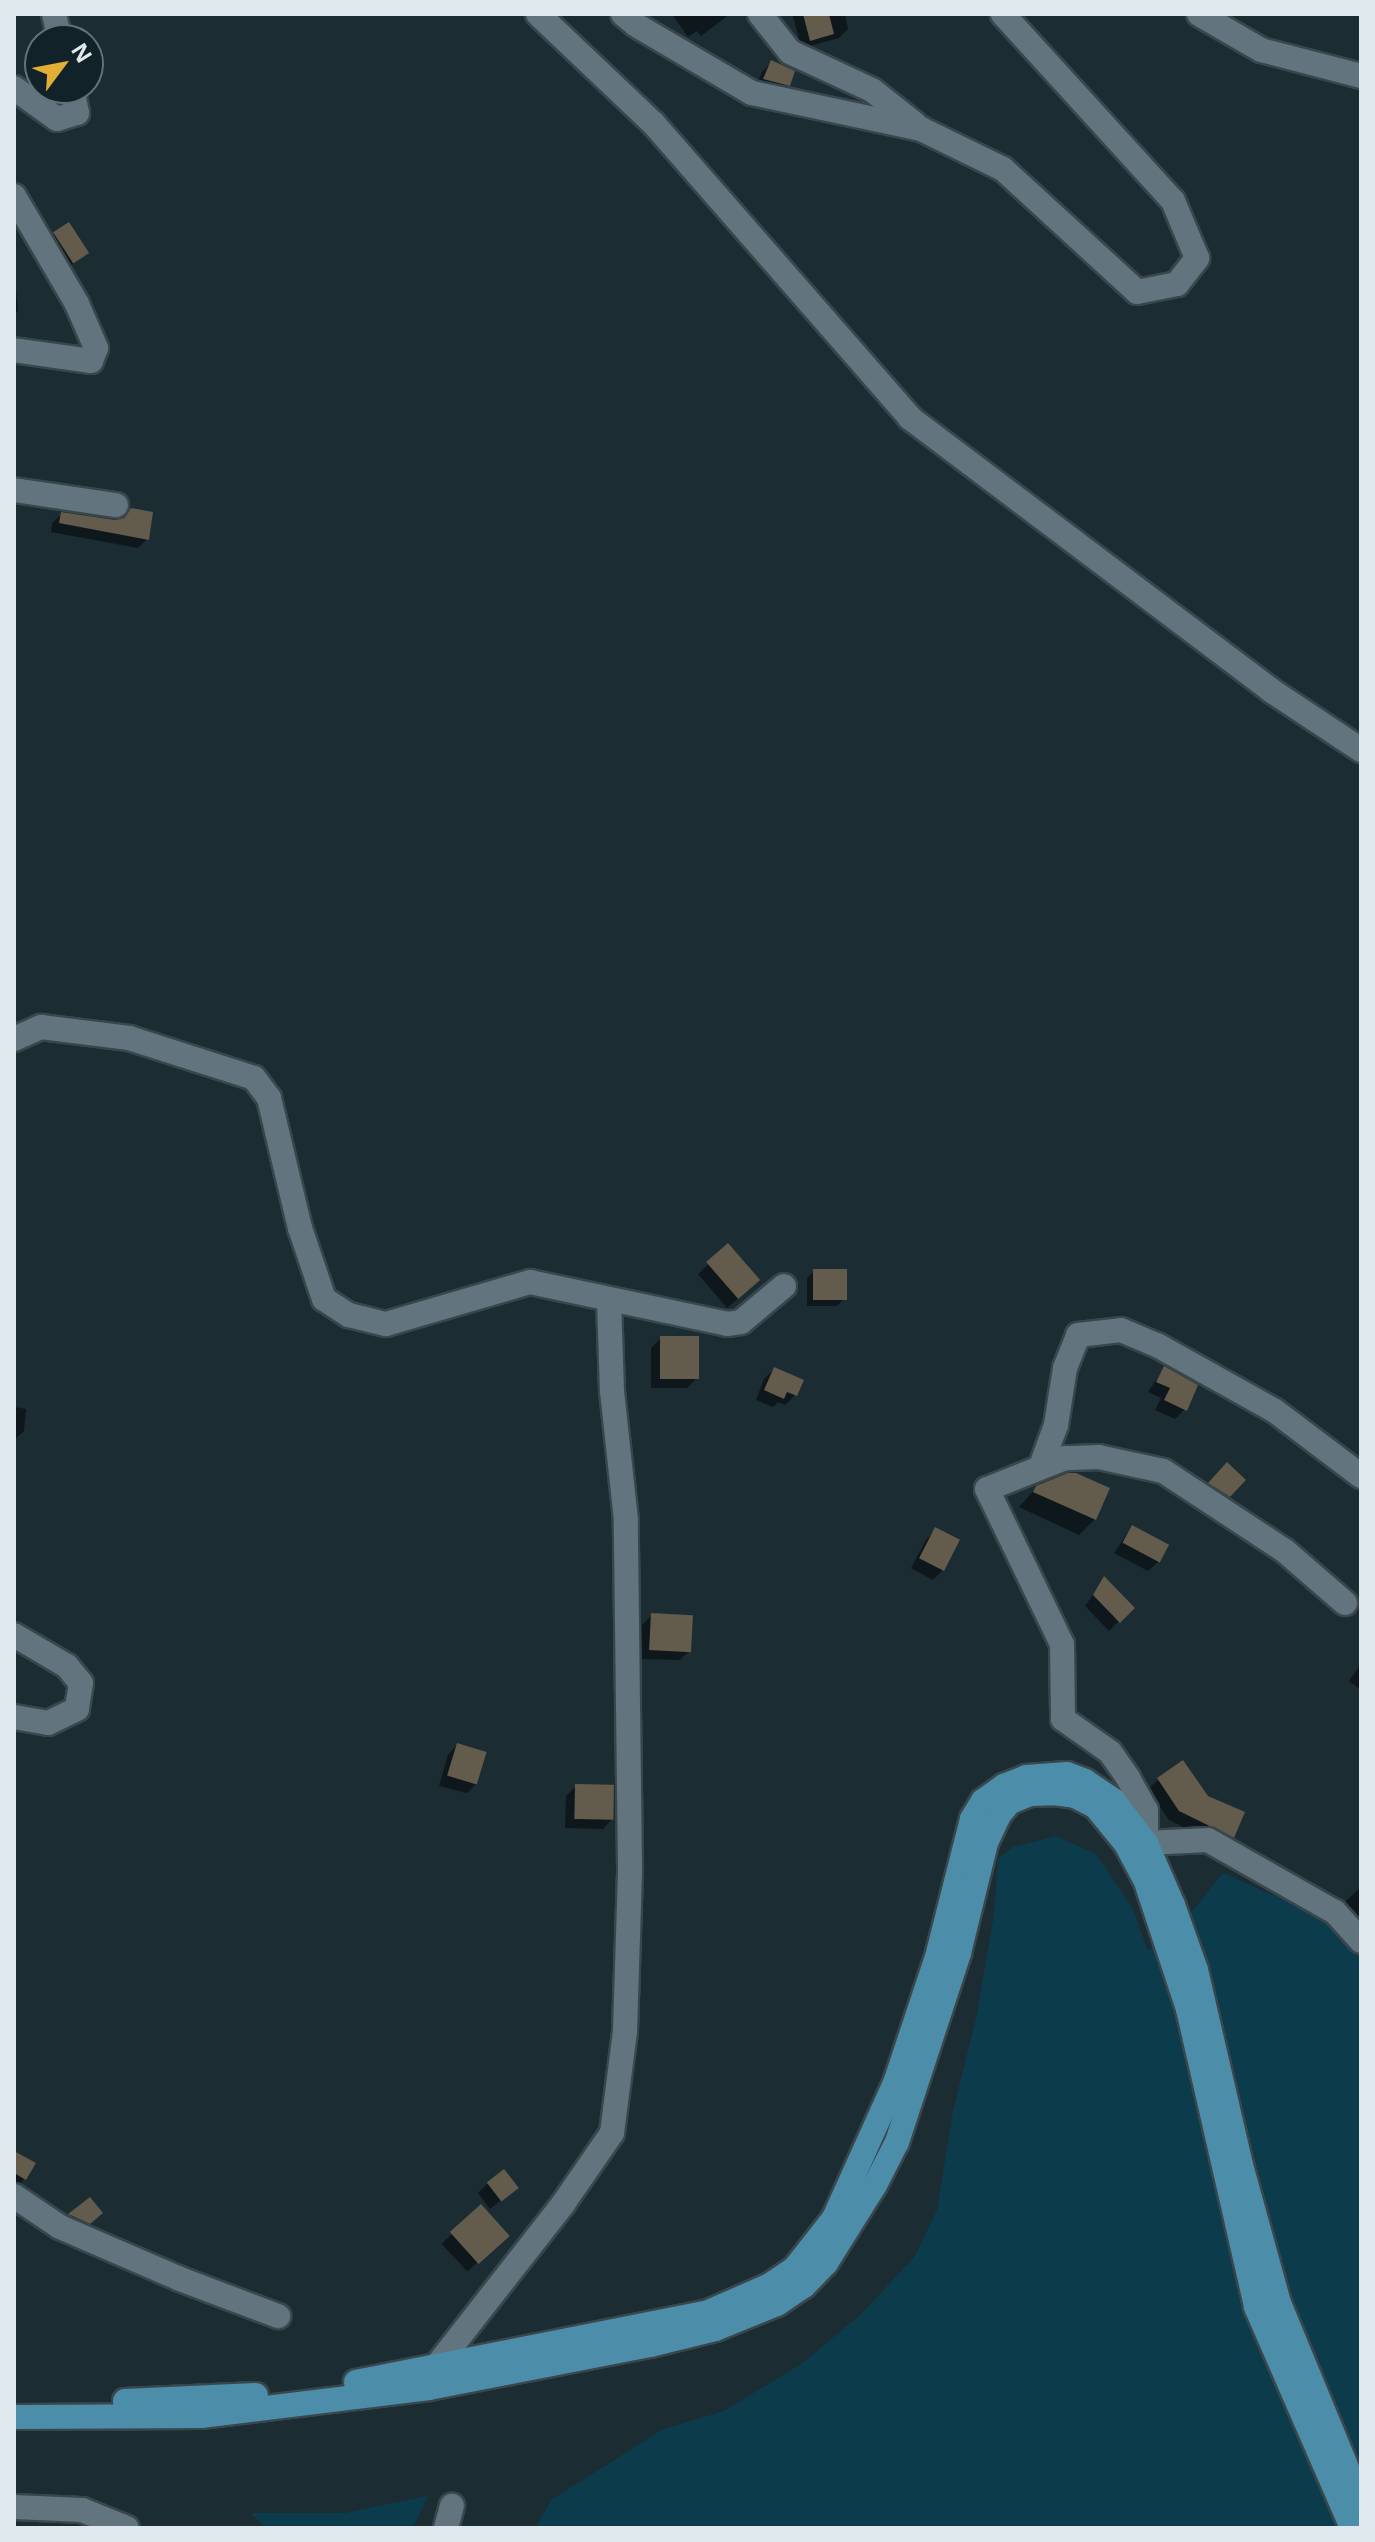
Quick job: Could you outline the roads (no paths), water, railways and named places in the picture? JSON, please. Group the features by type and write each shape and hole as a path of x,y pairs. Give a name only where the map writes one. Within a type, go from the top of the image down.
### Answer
{"main road":[{"path":"14,2401 128,2401 319,2388 435,2368 706,2313 770,2285 795,2268 834,2218 895,2083 937,1957 972,1819 983,1801 1004,1786 1026,1777 1067,1774 1085,1781 1113,1800 1146,1843 1196,1970 1241,2165 1279,2303 1361,2502"},
{"path":"14,2417 201,2416 429,2388 650,2345 715,2329 777,2304 804,2286 826,2263 875,2185 897,2142 959,1953 986,1843 999,1815 1010,1802 1030,1794 1054,1793 1075,1796 1095,1806 1126,1844 1145,1879 1188,2009 1256,2307 1352,2528"}],"street":[{"path":"538,14 653,123 910,418 1272,691 1361,750"},
{"path":"623,14 636,25 752,93 921,129"},
{"path":"760,14 790,52 872,90 921,129 1003,169 1137,292 1177,284 1197,258 1173,201 1003,14"},
{"path":"1199,14 1261,50 1361,76"},
{"path":"36,104 57,119 77,113 75,104"},
{"path":"14,196 77,304 96,348 91,361 14,350"},
{"path":"14,490 116,505"},
{"path":"14,1039 41,1027 129,1038 254,1078 269,1098 300,1228 324,1299 349,1315 386,1324 530,1282 727,1324 741,1322 784,1286"},
{"path":"435,2368 563,2204 612,2133 625,2031 630,1868 626,1520 612,1391 609,1301"},
{"path":"1041,1466 1056,1425 1065,1368 1078,1335 1121,1330 1168,1350 1275,1411 1361,1476"},
{"path":"1345,1603 1285,1551 1163,1471 1099,1457 1065,1458 987,1489 1062,1644 1063,1719 1110,1752 1128,1778 1146,1810 1146,1843 1208,1840 1335,1912 1361,1941"},
{"path":"14,1635 67,1666 81,1683 77,1709 48,1723 14,1717"},
{"path":"16,2202 60,2227 180,2279 278,2316"},
{"path":"14,2507 82,2510 127,2528"}]}
